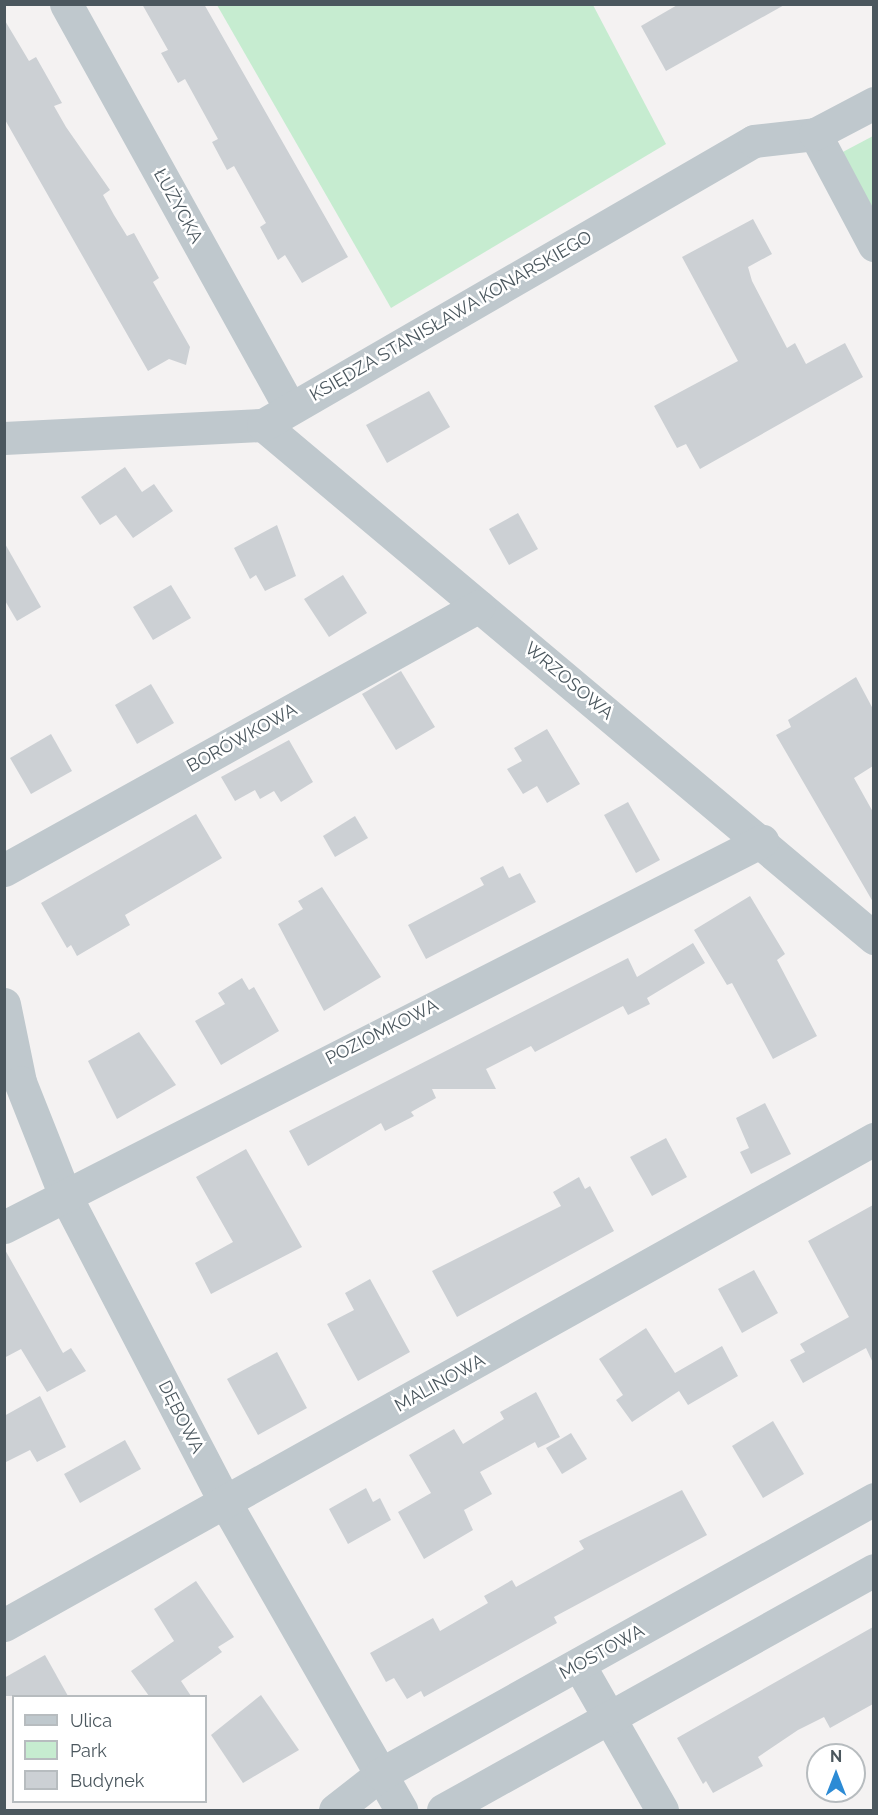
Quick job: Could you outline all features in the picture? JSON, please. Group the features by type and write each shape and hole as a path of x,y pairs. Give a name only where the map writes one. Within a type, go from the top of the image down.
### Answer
{"street":[{"name":"ŁUŻYCKA","path":"66,4 276,416"},
{"name":"KSIĘDZA STANISŁAWA KONARSKIEGO","path":"4,438 276,416 754,141 814,134 873,102"},
{"path":"814,134 873,244"},
{"name":"WRZOSOWA","path":"276,416 479,606 762,841 873,938"},
{"name":"BORÓWKOWA","path":"4,870 479,606"},
{"name":"POZIOMKOWA","path":"4,1227 64,1193 762,841"},
{"name":"DĘBOWA","path":"4,1004 20,1082 64,1193 226,1504 401,1810"},
{"name":"MALINOWA","path":"4,1625 226,1504 873,1139"},
{"name":"MOSTOWA","path":"335,1810 381,1774 873,1499"},
{"path":"443,1810 873,1570"},
{"path":"579,1665 662,1810"}],"green space":[{"path":"217,5 593,5 666,144 391,308"},
{"path":"873,136 873,214 839,154"}],"building":[{"path":"142,4 204,4 348,257 302,283 285,255 278,260 260,227 266,223 234,166 227,170 212,142 218,139 185,79 178,83 161,53 168,50"},
{"path":"679,4 786,4 666,71 641,26"},
{"path":"4,19 29,61 36,57 62,103 54,106 110,190 103,195 114,215 127,236 134,233 159,278 153,282 190,347 186,365 169,359 148,371 4,118"},
{"path":"753,219 772,254 748,267 752,281 787,348 795,343 806,364 845,343 863,377 700,469 686,444 677,448 654,406 738,361 682,257"},
{"path":"429,391 450,427 387,463 366,425"},
{"path":"125,467 142,492 154,484 173,511 133,538 116,515 100,525 81,497"},
{"path":"518,513 538,549 509,565 489,529"},
{"path":"277,525 296,576 265,591 256,575 250,579 234,548"},
{"path":"4,542 41,607 17,621 4,599"},
{"path":"343,575 367,613 329,637 304,599"},
{"path":"171,585 191,618 153,640 133,607"},
{"path":"401,671 435,727 396,750 362,694"},
{"path":"856,677 873,709 873,766 854,778 873,812 873,902 776,735 791,727 788,720"},
{"path":"151,684 174,723 137,744 115,705"},
{"path":"547,729 580,784 547,803 537,786 523,794 507,769 522,761 514,748"},
{"path":"51,734 72,771 31,794 10,758"},
{"path":"289,740 313,782 281,802 274,791 260,799 255,790 235,801 221,777"},
{"path":"628,802 660,860 636,873 604,815"},
{"path":"196,814 222,858 125,915 130,925 77,956 71,945 67,948 41,903"},
{"path":"355,816 368,838 335,857 323,836"},
{"path":"503,866 509,878 520,873 536,902 426,959 408,925 484,885 480,878"},
{"path":"322,887 381,977 324,1011 278,924 303,909 298,901"},
{"path":"750,896 785,954 777,960 817,1036 773,1059 732,983 727,985 694,930"},
{"path":"693,943 705,963 647,998 650,1004 628,1015 623,1006 535,1052 531,1046 486,1069 496,1089 432,1089 436,1098 411,1112 414,1116 385,1131 381,1123 308,1166 289,1131 628,958 637,977"},
{"path":"242,978 249,990 254,987 279,1031 221,1065 195,1021 225,1004 218,993"},
{"path":"139,1032 176,1085 117,1119 88,1061"},
{"path":"765,1103 791,1154 751,1174 740,1152 749,1148 736,1118"},
{"path":"666,1138 687,1177 652,1196 630,1157"},
{"path":"246,1149 302,1247 211,1294 195,1263 233,1242 196,1177"},
{"path":"579,1177 585,1189 590,1186 614,1231 457,1317 432,1271 561,1206 553,1192"},
{"path":"873,1205 873,1363 866,1348 803,1383 790,1360 805,1352 800,1344 849,1317 808,1241"},
{"path":"4,1248 63,1353 71,1348 86,1371 47,1392 21,1349 4,1358"},
{"path":"754,1270 778,1313 742,1333 718,1289"},
{"path":"370,1279 410,1352 358,1381 327,1324 354,1310 345,1293"},
{"path":"646,1328 675,1373 722,1346 738,1376 688,1405 679,1391 632,1422 616,1400 623,1395 599,1359"},
{"path":"277,1352 307,1408 258,1435 227,1379"},
{"path":"536,1392 560,1437 538,1448 535,1442 480,1472 492,1494 464,1510 473,1530 424,1559 398,1512 431,1493 409,1455 454,1429 463,1444 504,1419 500,1412"},
{"path":"40,1396 66,1447 37,1462 30,1450 4,1463 4,1416"},
{"path":"773,1421 804,1474 763,1498 732,1446"},
{"path":"571,1433 587,1459 562,1474 546,1448"},
{"path":"125,1440 141,1469 80,1503 64,1474"},
{"path":"366,1488 373,1502 380,1498 391,1520 348,1544 329,1509"},
{"path":"682,1490 707,1535 554,1617 557,1623 424,1697 421,1691 407,1699 394,1678 386,1682 370,1653 433,1618 440,1631 488,1603 484,1596 512,1580 516,1587 584,1549 579,1541"},
{"path":"196,1581 234,1637 218,1647 222,1652 181,1681 190,1695 148,1695 131,1671 174,1641 154,1609"},
{"path":"873,1627 873,1704 830,1728 824,1717 798,1730 758,1757 763,1766 713,1793 706,1781 703,1784 677,1738"},
{"path":"45,1655 67,1695 4,1696 4,1678"},
{"path":"261,1695 299,1750 243,1783 211,1735"}]}
